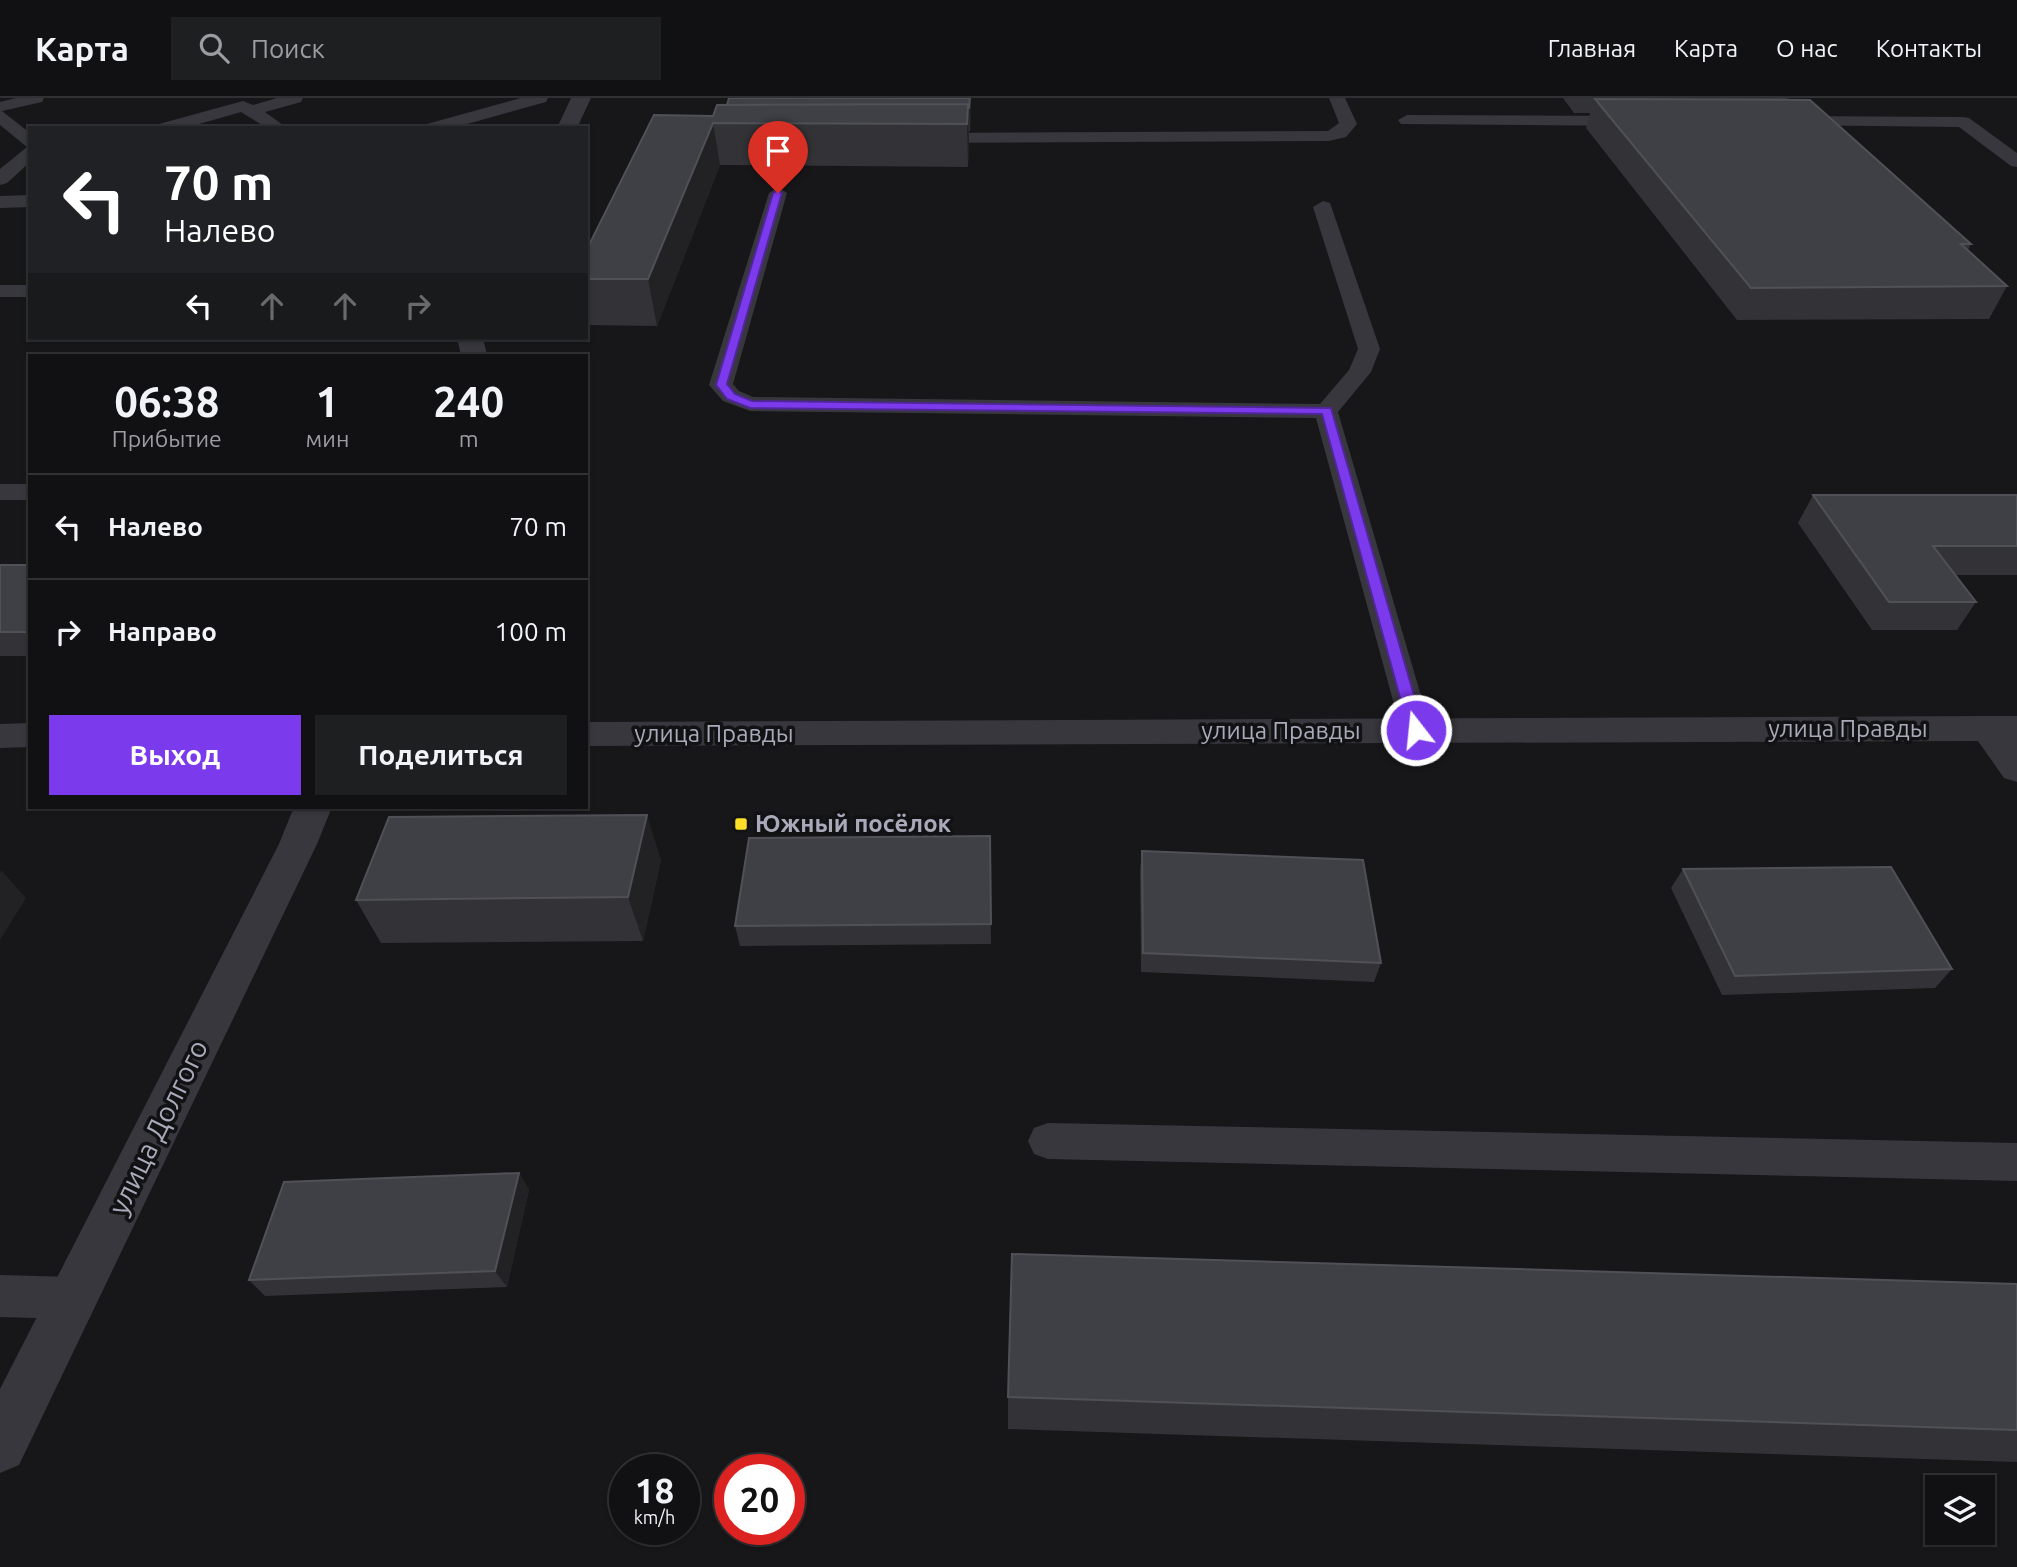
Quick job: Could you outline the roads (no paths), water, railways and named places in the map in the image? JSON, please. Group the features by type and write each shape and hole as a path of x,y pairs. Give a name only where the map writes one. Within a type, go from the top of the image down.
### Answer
{"street":[{"path":"568,126 581,98"},
{"path":"2003,728 2017,769"},
{"name":"улица Правды","path":"588,734 2003,728"},
{"path":"0,736 28,735"},
{"name":"улица Долгого","path":"0,1446 292,856 312,809"}],"lane":[{"path":"0,107 36,98"},
{"path":"251,111 295,98"},
{"path":"440,126 540,98"},
{"path":"906,139 1329,136 1340,133 1348,124 1337,98"},
{"path":"172,126 243,106 276,126"},
{"path":"0,116 28,142"},
{"path":"1407,120 1643,121"},
{"path":"1769,121 1963,122 2017,162"},
{"path":"0,179 28,154"},
{"path":"778,193 722,385 731,396 750,404 1326,411 1360,372 1368,349 1323,206"},
{"path":"0,202 28,201"},
{"path":"0,291 28,291"},
{"path":"1326,411 1416,730"},
{"path":"0,492 28,492"},
{"path":"1048,1140 2017,1163"},
{"path":"0,1296 74,1298"}],"place":[{"name":"Южный посёлок","path":"741,824"}]}
